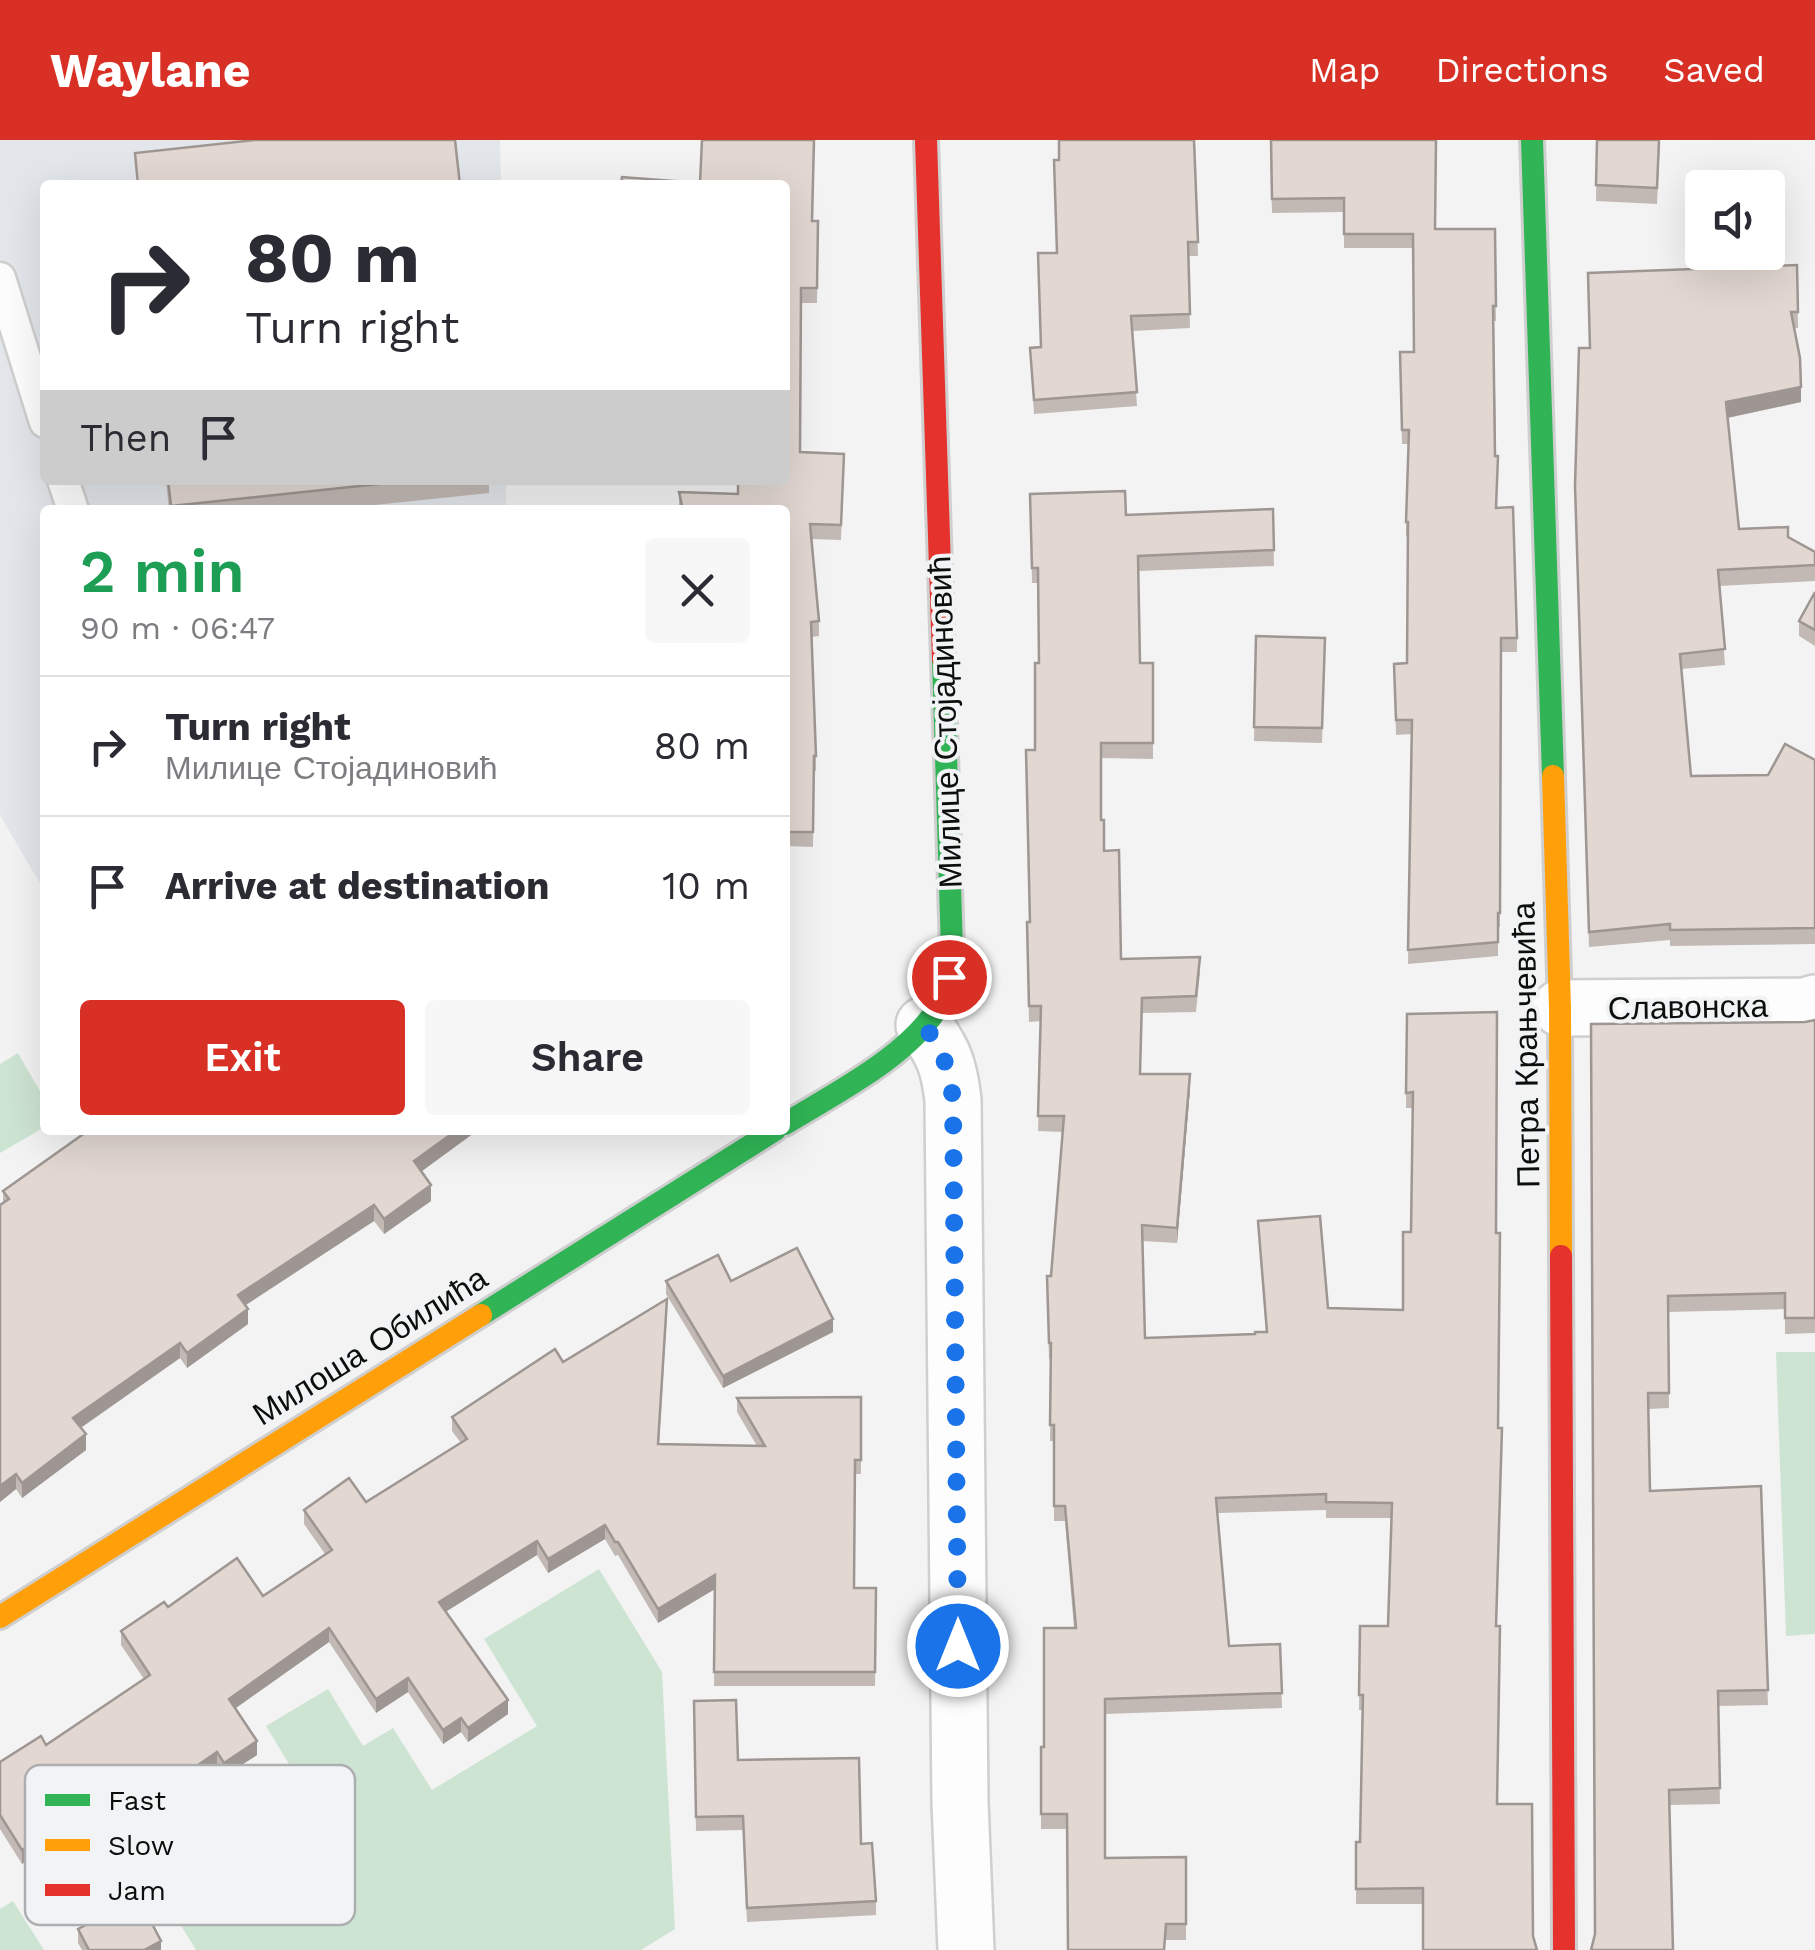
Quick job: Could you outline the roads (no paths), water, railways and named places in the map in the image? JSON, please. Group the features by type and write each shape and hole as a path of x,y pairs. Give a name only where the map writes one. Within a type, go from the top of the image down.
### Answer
{"street":[{"name":"Милице Стојадиновић","path":"924,1025 941,1003 952,950 926,140"},
{"name":"Петра Крањчевића","path":"1532,140 1560,1008 1564,1950"},
{"name":"Славонска","path":"1560,1008 1815,1004"},
{"path":"790,1121 876,1065 924,1025 949,1069 953,1100 960,1802 966,1950"},
{"name":"Милоша Обилића","path":"0,1617 767,1135"}],"lane":[{"path":"0,278 40,406"}]}
